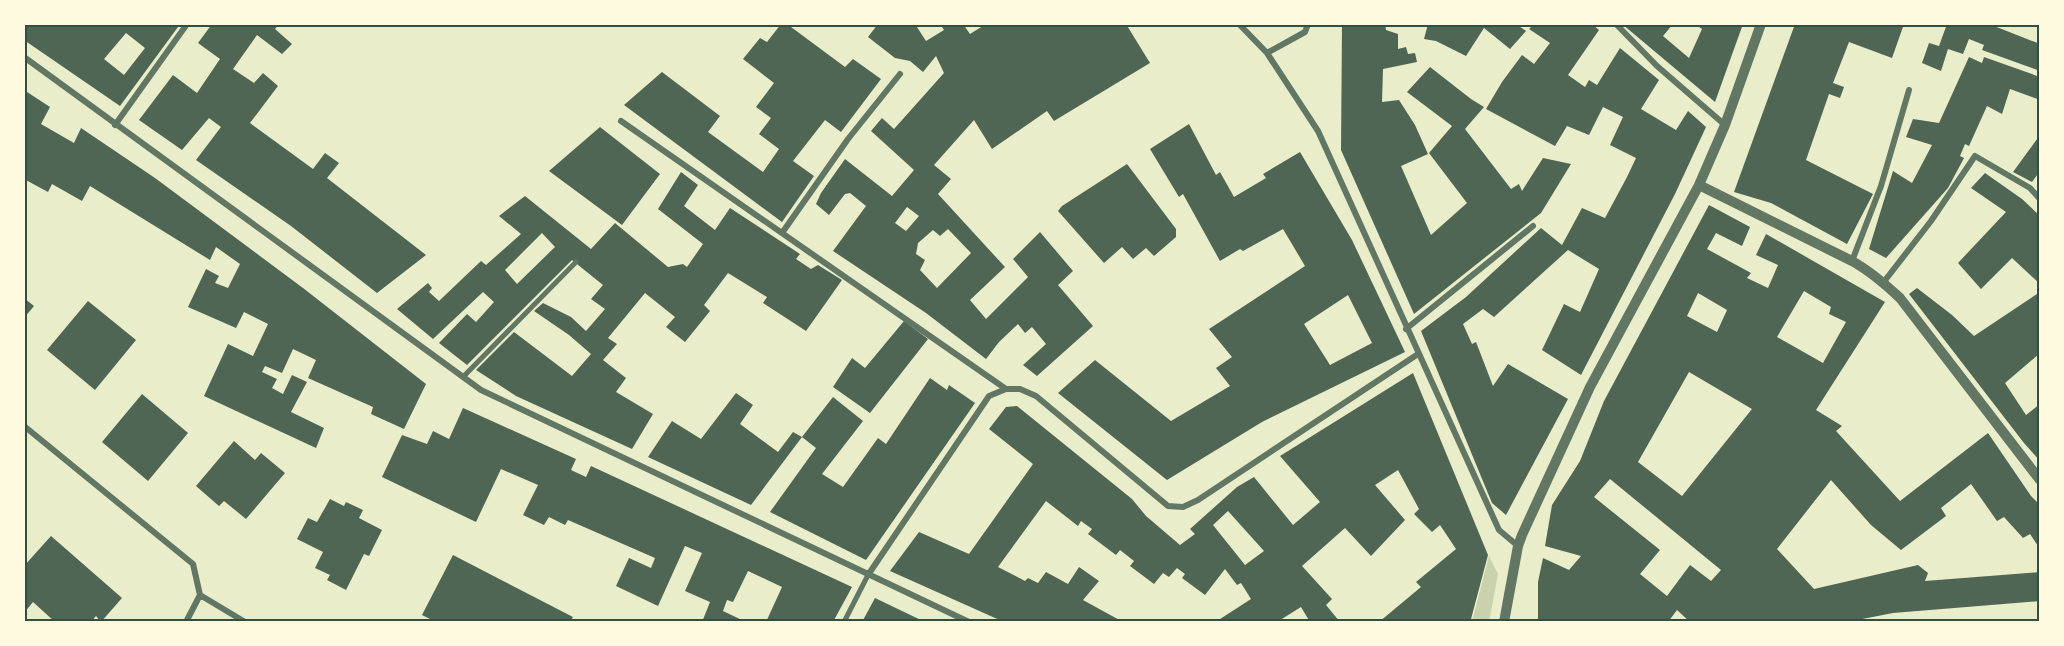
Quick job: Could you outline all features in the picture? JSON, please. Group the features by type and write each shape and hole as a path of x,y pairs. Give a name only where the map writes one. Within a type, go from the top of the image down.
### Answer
{"street":[{"path":"115,125 187,24"},
{"path":"1239,24 1267,53 1318,131 1499,530 1518,546"},
{"path":"1267,53 1305,32 1308,24"},
{"path":"1616,24 1657,66 1725,125"},
{"path":"1504,622 1518,546 1590,387 1699,185 1725,125 1761,24"},
{"path":"24,57 481,390 969,622"},
{"path":"782,233 848,139 900,74"},
{"path":"1852,261 1881,186 1909,90"},
{"path":"621,121 1006,389"},
{"path":"1883,283 1931,220 1975,156 2030,188 2040,199"},
{"path":"1699,185 1867,269 1900,298 2040,480"},
{"path":"1406,329 1533,226"},
{"path":"463,377 576,262"},
{"path":"843,622 868,575 989,396 1006,389 1020,389 1036,396 1168,506 1183,507 1198,500 1418,354"},
{"path":"24,426 193,564 200,595 186,622"},
{"path":"200,595 245,622"}],"green space":[{"path":"1489,556 1498,574 1489,622 1472,622"}],"building":[{"path":"24,24 175,24 178,27 120,106 24,40","holes":["126,33 145,48 124,75 104,59"]},
{"path":"212,24 279,24 275,29 292,44 282,54 257,35 233,69 254,83 263,73 278,86 250,123 313,169 325,153 339,163 327,178 426,255 377,293 291,226 196,160 221,127 209,118 182,150 139,120 173,75 197,93 220,59 198,43"},
{"path":"781,24 787,24 845,67 853,59 881,79 841,132 825,120 793,161 814,176 782,222 624,105 662,72 720,116 708,132 763,172 779,149 759,134 771,118 756,107 774,83 743,59 760,38 767,42"},
{"path":"878,24 915,24 926,41 944,30 940,24 963,24 970,34 986,24 1126,24 1150,63 1054,121 1047,111 992,149 974,120 934,165 951,179 938,194 1005,267 970,300 986,319 1028,277 1013,259 1040,232 1073,271 1058,285 1093,326 1037,376 1023,365 1046,344 1032,327 1025,333 1018,324 999,342 986,359 926,313 833,251 866,206 850,193 845,194 829,215 816,204 821,193 845,159 892,196 914,170 871,131 882,118 894,129 944,73 936,56 923,72 910,61 895,58 868,37","holes":["907,207 919,216 906,231 895,223","948,229 971,253 937,288 920,270 925,260 916,254 918,243 933,230 940,236"]},
{"path":"1342,24 1385,24 1386,30 1398,34 1398,49 1406,47 1408,54 1415,53 1417,62 1383,69 1382,102 1399,100 1415,125 1428,154 1401,166 1431,235 1467,203 1429,153 1452,126 1407,92 1430,67 1484,107 1465,129 1511,189 1519,184 1522,191 1543,158 1571,164 1541,213 1414,314 1341,150"},
{"path":"1428,24 1516,24 1526,31 1510,49 1484,28 1466,56 1436,41 1424,39"},
{"path":"1534,24 1592,24 1599,30 1568,75 1585,87 1589,80 1597,85 1620,48 1659,80 1641,109 1676,130 1688,111 1706,127 1675,194 1581,375 1542,350 1564,304 1580,312 1599,269 1568,250 1494,317 1483,309 1463,324 1472,344 1476,342 1493,386 1508,364 1568,399 1506,515 1492,503 1421,331 1466,297 1541,228 1562,245 1582,208 1605,218 1636,158 1610,145 1623,117 1603,107 1589,135 1567,126 1555,146 1486,109 1522,55 1534,64 1550,43 1529,29"},
{"path":"1622,24 1673,24 1663,36 1689,58 1702,29 1695,24 1743,24 1715,102"},
{"path":"1795,24 1904,24 1892,58 1849,42 1833,83 1844,87 1840,98 1829,94 1806,160 1873,194 1847,244 1771,203 1734,192"},
{"path":"1947,24 1989,24 2040,44 2040,71 1982,50 1984,45 1969,39 1963,54 1948,49 1941,71 1922,63 1929,43 1939,46"},
{"path":"1969,57 1982,63 1984,57 2040,77 2040,100 2010,89 2002,114 1987,106 1969,146 1965,144 1960,156 1964,158 1948,188 1886,258 1869,249 1893,171 1912,183 1932,145 1906,137 1913,119 1939,123"},
{"path":"24,90 50,107 41,124 74,143 81,128 155,178 303,288 426,384 404,429 371,414 373,407 308,378 316,360 293,349 282,373 265,366 262,372 277,379 272,388 283,394 292,375 307,382 291,412 324,428 316,448 204,396 228,344 253,356 268,324 244,312 236,328 188,307 206,269 219,276 215,283 228,288 240,264 216,247 210,260 90,186 82,201 52,184 48,192 24,179 24,118 26,115 24,114"},
{"path":"1189,124 1216,175 1220,172 1234,197 1266,178 1263,174 1300,152 1352,240 1405,352 1262,422 1167,480 1058,393 1095,360 1171,421 1230,386 1216,368 1232,357 1209,329 1305,266 1283,229 1220,261 1183,194 1179,197 1150,149","holes":["1348,295 1372,343 1330,365 1304,324"]},
{"path":"600,127 660,174 622,225 549,171"},
{"path":"2040,135 2040,171 2032,182 2013,172"},
{"path":"1127,164 1176,229 1176,237 1154,256 1146,248 1133,259 1122,247 1104,263 1058,211 1062,206"},
{"path":"681,172 698,185 684,206 715,230 730,208 800,254 796,259 811,269 818,265 842,280 806,331 763,303 767,297 728,273 704,305 710,311 685,342 666,327 675,317 645,293 608,338 617,344 603,360 626,378 616,392 653,414 632,449 516,396 476,370 514,332 572,376 591,354 569,335 534,311 543,303 571,317 586,331 605,309 591,299 603,285 572,260 467,365 439,343 467,314 476,322 494,302 483,292 433,339 397,309 428,283 432,288 429,292 439,301 481,261 486,265 521,234 499,216 525,196 591,249 615,223 668,267 683,264 687,267 703,244 658,209","holes":["542,233 555,247 517,284 505,270"]},
{"path":"1985,173 2022,199 2040,216 2040,284 2012,258 1981,289 1958,263 2006,212 1971,188"},
{"path":"1709,205 1750,227 1742,246 1716,233 1707,249 1751,273 1747,278 1768,288 1778,265 1756,255 1766,234 1885,302 1816,410 1842,426 1836,431 1900,501 1988,433 2031,496 2040,505 2040,549 2030,534 2023,538 2004,517 1997,521 1971,484 1941,508 1946,516 1901,550 1871,525 1831,480 1777,549 1814,589 1918,565 1928,573 1925,581 2040,572 2040,601 1893,613 1847,622 1690,622 1677,610 1668,622 1538,622 1538,582 1543,558 1569,570 1581,556 1545,546 1552,505 1580,461 1604,401","holes":["1804,291 1831,307 1829,314 1846,322 1823,363 1777,337","1698,293 1727,310 1717,332 1687,316","1689,372 1752,409 1682,496 1638,462","1610,479 1721,570 1711,581 1690,565 1667,596 1640,574 1660,550 1594,497"]},
{"path":"1917,288 1952,315 1974,336 2040,292 2040,355 2005,383 2026,415 2040,404 2040,461 1909,294"},
{"path":"24,298 34,306 24,318"},
{"path":"88,301 136,340 95,390 47,350"},
{"path":"904,321 928,339 870,413 833,387 852,358 865,368"},
{"path":"1413,373 1488,555 1471,619 1467,622 1379,622 1421,587 1416,582 1456,549 1440,525 1432,532 1414,514 1419,509 1398,470 1375,485 1405,520 1371,556 1345,528 1302,566 1332,599 1326,605 1340,622 1310,622 1301,607 1277,622 1217,621 1251,599 1241,583 1237,585 1225,569 1205,595 1182,578 1185,574 1177,568 1169,577 1163,573 1154,584 1130,566 1134,561 1120,550 1116,555 1088,534 1092,529 1081,521 1078,526 1046,501 998,567 1025,581 1028,578 1038,583 1046,572 1068,584 1079,567 1099,581 1083,600 1123,622 1004,622 890,571 919,532 969,554 1033,464 989,429 1006,407 1017,406 1132,499 1146,516 1180,545 1195,534 1190,529 1237,487 1254,477 1293,525 1320,502 1280,456","holes":["1228,511 1264,551 1245,565 1213,525"]},
{"path":"930,378 947,390 949,385 975,403 866,560 770,512 816,448 802,437 833,397 863,421 822,474 843,487 878,438 886,444"},
{"path":"736,393 753,405 740,424 778,452 793,432 802,437 751,505 648,457 672,421 701,439"},
{"path":"142,394 188,433 148,481 102,442"},
{"path":"463,408 576,459 571,470 586,477 591,466 852,587 833,622 766,622 782,587 748,571 733,602 727,600 723,611 746,622 702,622 710,602 685,591 702,553 685,546 658,606 616,586 629,558 651,568 655,558 568,520 565,525 549,517 544,525 523,515 538,485 501,469 476,522 382,477 402,435 427,444 433,431 449,439"},
{"path":"234,441 255,460 261,453 285,473 246,519 224,501 219,506 196,486"},
{"path":"330,499 344,506 346,502 363,510 359,518 382,530 369,556 364,554 346,590 327,580 330,575 315,568 323,552 297,539 308,518 317,522"},
{"path":"51,536 122,598 101,622 96,616 91,622 55,622 33,602 24,613 24,566"},
{"path":"453,555 573,617 570,622 436,622 422,615"},
{"path":"875,598 925,622 862,622"}]}
